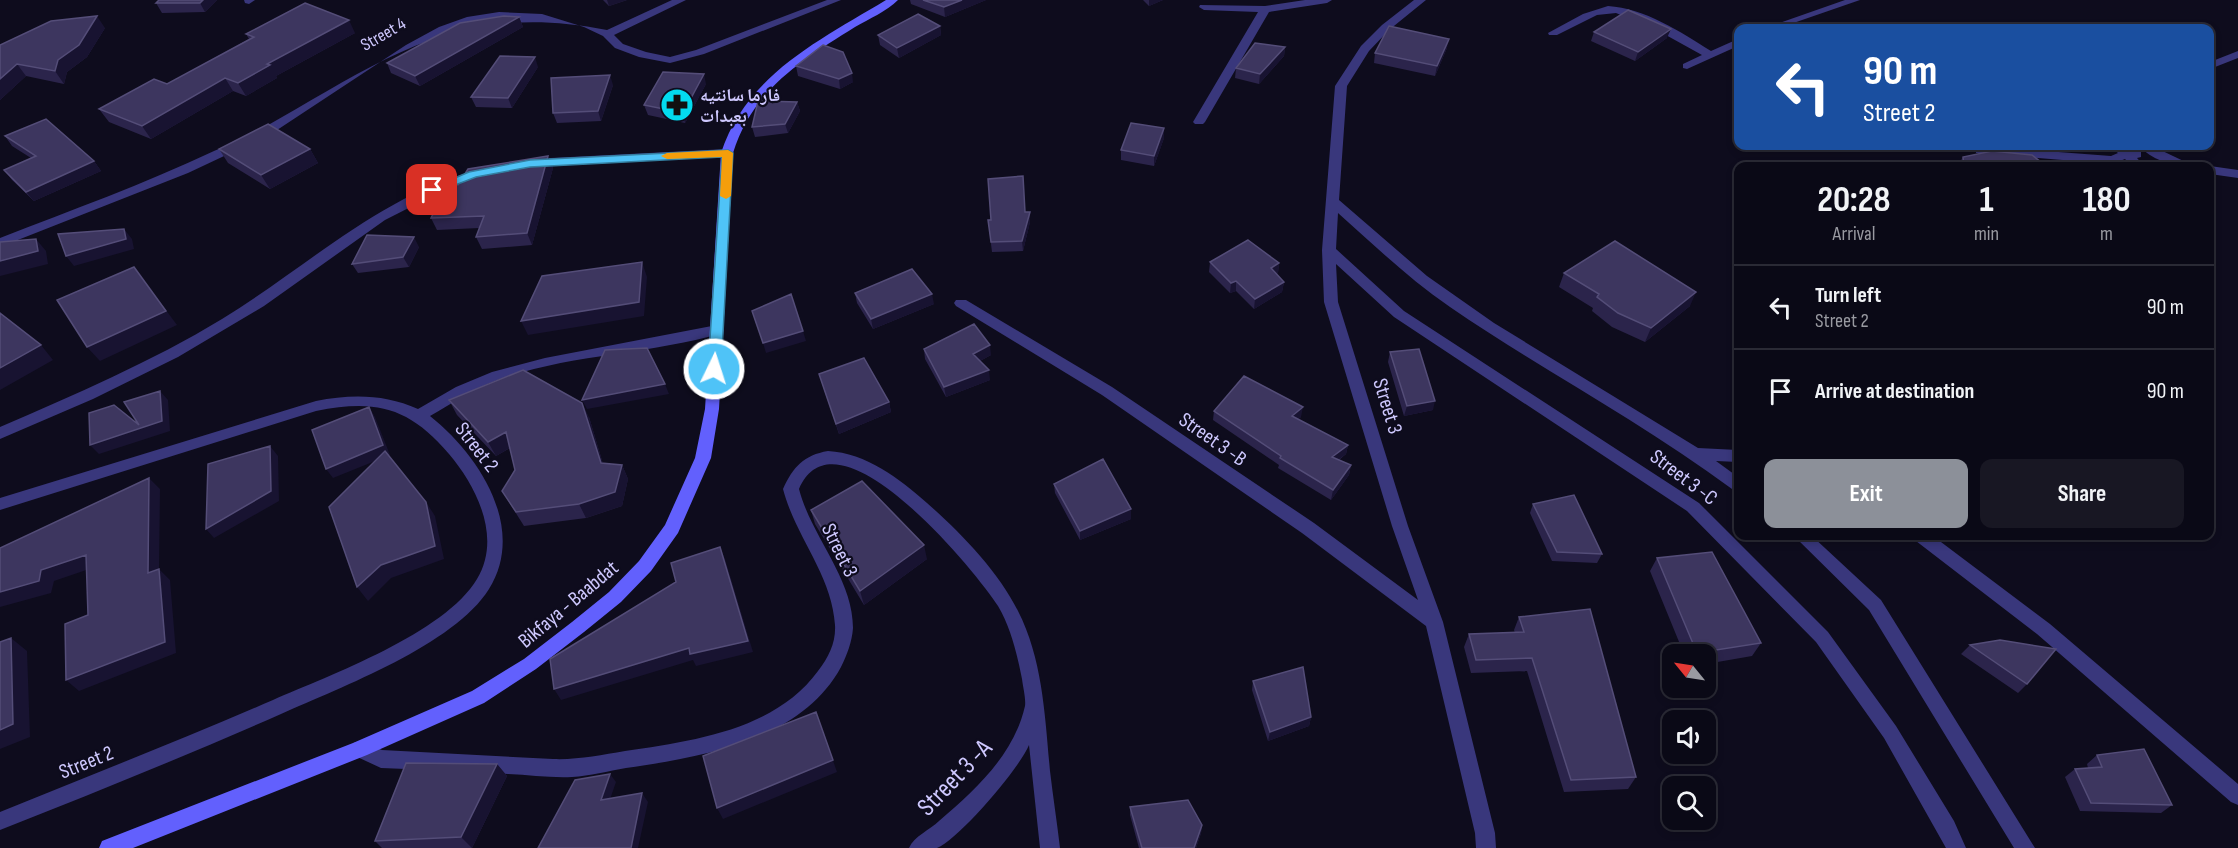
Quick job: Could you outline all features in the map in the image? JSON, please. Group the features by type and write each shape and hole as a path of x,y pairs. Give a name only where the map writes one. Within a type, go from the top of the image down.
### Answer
{"main road":[{"name":"Bikfaya - Baabdat","path":"109,848 360,749 478,697 530,664 615,597 645,566 672,528 703,458 712,409 728,153 734,130 748,106 765,89 818,47 892,0"}],"street":[{"path":"607,34 681,0"},
{"name":"Street 4","path":"0,243 184,170 250,139 294,114 402,43 448,19 484,10 526,9 562,16 607,34 619,46 658,59 670,60 700,52 836,0"},
{"path":"1204,7 1265,9 1327,0"},
{"name":"Street 3","path":"1421,0 1370,41 1347,70 1341,86 1331,200 1329,250 1331,302 1400,526 1434,622 1485,833 1486,848"},
{"path":"1782,24 1855,0"},
{"path":"1199,122 1265,9"},
{"path":"1553,33 1587,15 1611,9 1687,40 1709,54"},
{"path":"1687,66 1734,44"},
{"path":"2214,64 2238,54"},
{"path":"1980,150 2088,160 2112,160 2122,150"},
{"path":"2122,150 2156,154 2177,162"},
{"path":"2122,150 2134,162"},
{"path":"2150,150 2156,154"},
{"path":"520,165 728,153"},
{"path":"0,433 140,373 230,321 380,218 445,184 492,170"},
{"path":"2214,171 2238,174"},
{"name":"Street 3 -C","path":"1331,200 1376,240 1453,302 1696,454 1734,482"},
{"name":"Street 3 -C","path":"1329,250 1399,314 1693,507 1822,637 1890,732 1947,828 1956,848"},
{"name":"Street 3 -B","path":"961,303 1107,392 1308,528 1434,622"},
{"path":"418,416 461,391 492,377 545,363 717,330"},
{"name":"Street 2","path":"0,504 328,403 368,400 418,416 453,448 481,485 495,525 495,557 487,579 469,602 436,628 326,685 226,729 0,821"},
{"path":"1696,454 1734,456"},
{"name":"Street 3","path":"360,749 381,759 568,768 641,757 735,736 779,717 807,695 827,672 840,651 844,630 842,609 823,562 797,515 791,489 801,469 812,461 824,456 841,458 860,464 924,507 984,574 1011,614 1025,652 1034,705 1050,848"},
{"path":"1806,540 1875,605 2025,848"},
{"path":"1928,540 1965,567 2074,656 2238,796"},
{"name":"Street 3 -A","path":"920,848 962,813 992,783 1015,755 1034,705"}],"building":[{"path":"159,0 203,0 200,3 156,3"},
{"path":"923,0 962,0 944,7"},
{"path":"305,3 349,20 267,64 270,65 238,83 225,78 142,126 99,109 154,79 167,84 254,37 246,34"},
{"path":"1628,10 1671,29 1638,52 1594,32"},
{"path":"918,14 940,26 897,48 878,35"},
{"path":"97,16 79,45 58,60 55,71 17,64 0,79 0,45 51,21"},
{"path":"504,16 519,17 415,76 387,63 460,23"},
{"path":"1389,26 1449,39 1437,66 1375,53"},
{"path":"1255,43 1285,47 1260,74 1236,68"},
{"path":"823,45 843,52 852,73 839,79 796,66"},
{"path":"500,56 535,57 508,98 471,97"},
{"path":"663,72 704,74 683,113 644,105"},
{"path":"610,75 598,111 553,113 551,78"},
{"path":"758,101 797,102 785,124 752,127"},
{"path":"46,119 94,161 26,192 4,170 36,156 5,136"},
{"path":"1131,123 1164,128 1154,156 1121,150"},
{"path":"268,124 310,149 261,175 219,149"},
{"path":"1992,151 2032,155 2041,162 1964,162 1963,157"},
{"path":"548,156 527,233 476,237 484,216 431,218 448,185 458,185 468,169"},
{"path":"1023,176 1025,212 1030,212 1022,241 991,242 988,220 991,220 988,179"},
{"path":"124,229 126,239 66,256 58,234"},
{"path":"367,235 414,237 403,257 352,264"},
{"path":"36,239 38,251 0,261 0,242"},
{"path":"1248,240 1279,263 1271,268 1284,282 1255,299 1236,281 1231,283 1210,262"},
{"path":"1615,241 1696,292 1651,328 1618,313 1597,297 1599,294 1564,273"},
{"path":"642,262 639,302 521,321 542,276"},
{"path":"134,267 166,311 87,347 57,300"},
{"path":"912,269 932,294 871,319 855,293"},
{"path":"791,294 803,331 763,343 752,311"},
{"path":"0,313 41,345 0,368"},
{"path":"974,324 990,345 973,354 989,370 944,387 924,349"},
{"path":"647,348 665,384 582,400 605,350"},
{"path":"1419,349 1435,401 1407,406 1390,352"},
{"path":"864,358 889,402 836,424 819,374"},
{"path":"523,370 582,403 601,463 622,465 615,492 579,504 516,512 502,491 515,470 506,432 488,442 449,400"},
{"path":"1244,376 1303,407 1292,416 1348,445 1332,457 1351,465 1333,490 1280,458 1281,456 1214,411"},
{"path":"160,391 162,421 90,445 89,413 114,405 139,425 124,402"},
{"path":"369,407 383,445 326,469 312,430"},
{"path":"270,446 271,491 206,529 208,464"},
{"path":"385,451 426,502 435,546 381,565 357,587 329,507"},
{"path":"1103,459 1131,509 1080,531 1054,484"},
{"path":"149,478 148,573 159,569 165,642 66,680 65,624 88,615 86,555 41,570 39,581 0,592 0,548"},
{"path":"862,481 924,545 860,591 811,510"},
{"path":"1574,495 1602,554 1557,552 1533,504"},
{"path":"720,547 748,641 690,654 689,648 554,689 550,659 676,582 671,563"},
{"path":"1712,552 1761,643 1716,650 1716,644 1693,644 1657,558"},
{"path":"1590,609 1636,777 1571,780 1532,658 1476,660 1469,634 1524,632 1519,617"},
{"path":"11,638 13,724 0,730 0,642"},
{"path":"2000,640 2056,649 2027,684 1970,645"},
{"path":"1303,667 1311,717 1270,732 1253,681"},
{"path":"816,712 833,760 717,808 703,756"},
{"path":"2144,749 2172,805 2091,803 2075,769 2102,767 2097,755"},
{"path":"406,763 497,764 461,837 375,841"},
{"path":"610,774 601,800 642,793 631,848 538,848 575,780"},
{"path":"1188,800 1202,825 1194,848 1142,848 1130,807"}],"slow traffic":[{"path":"667,156 728,153 726,196"}],"place":[{"name":"فارما سانتيه بعبدات","path":"677,105"}],"route":[{"path":"432,190 473,175 530,163 728,153 714,369"}]}
